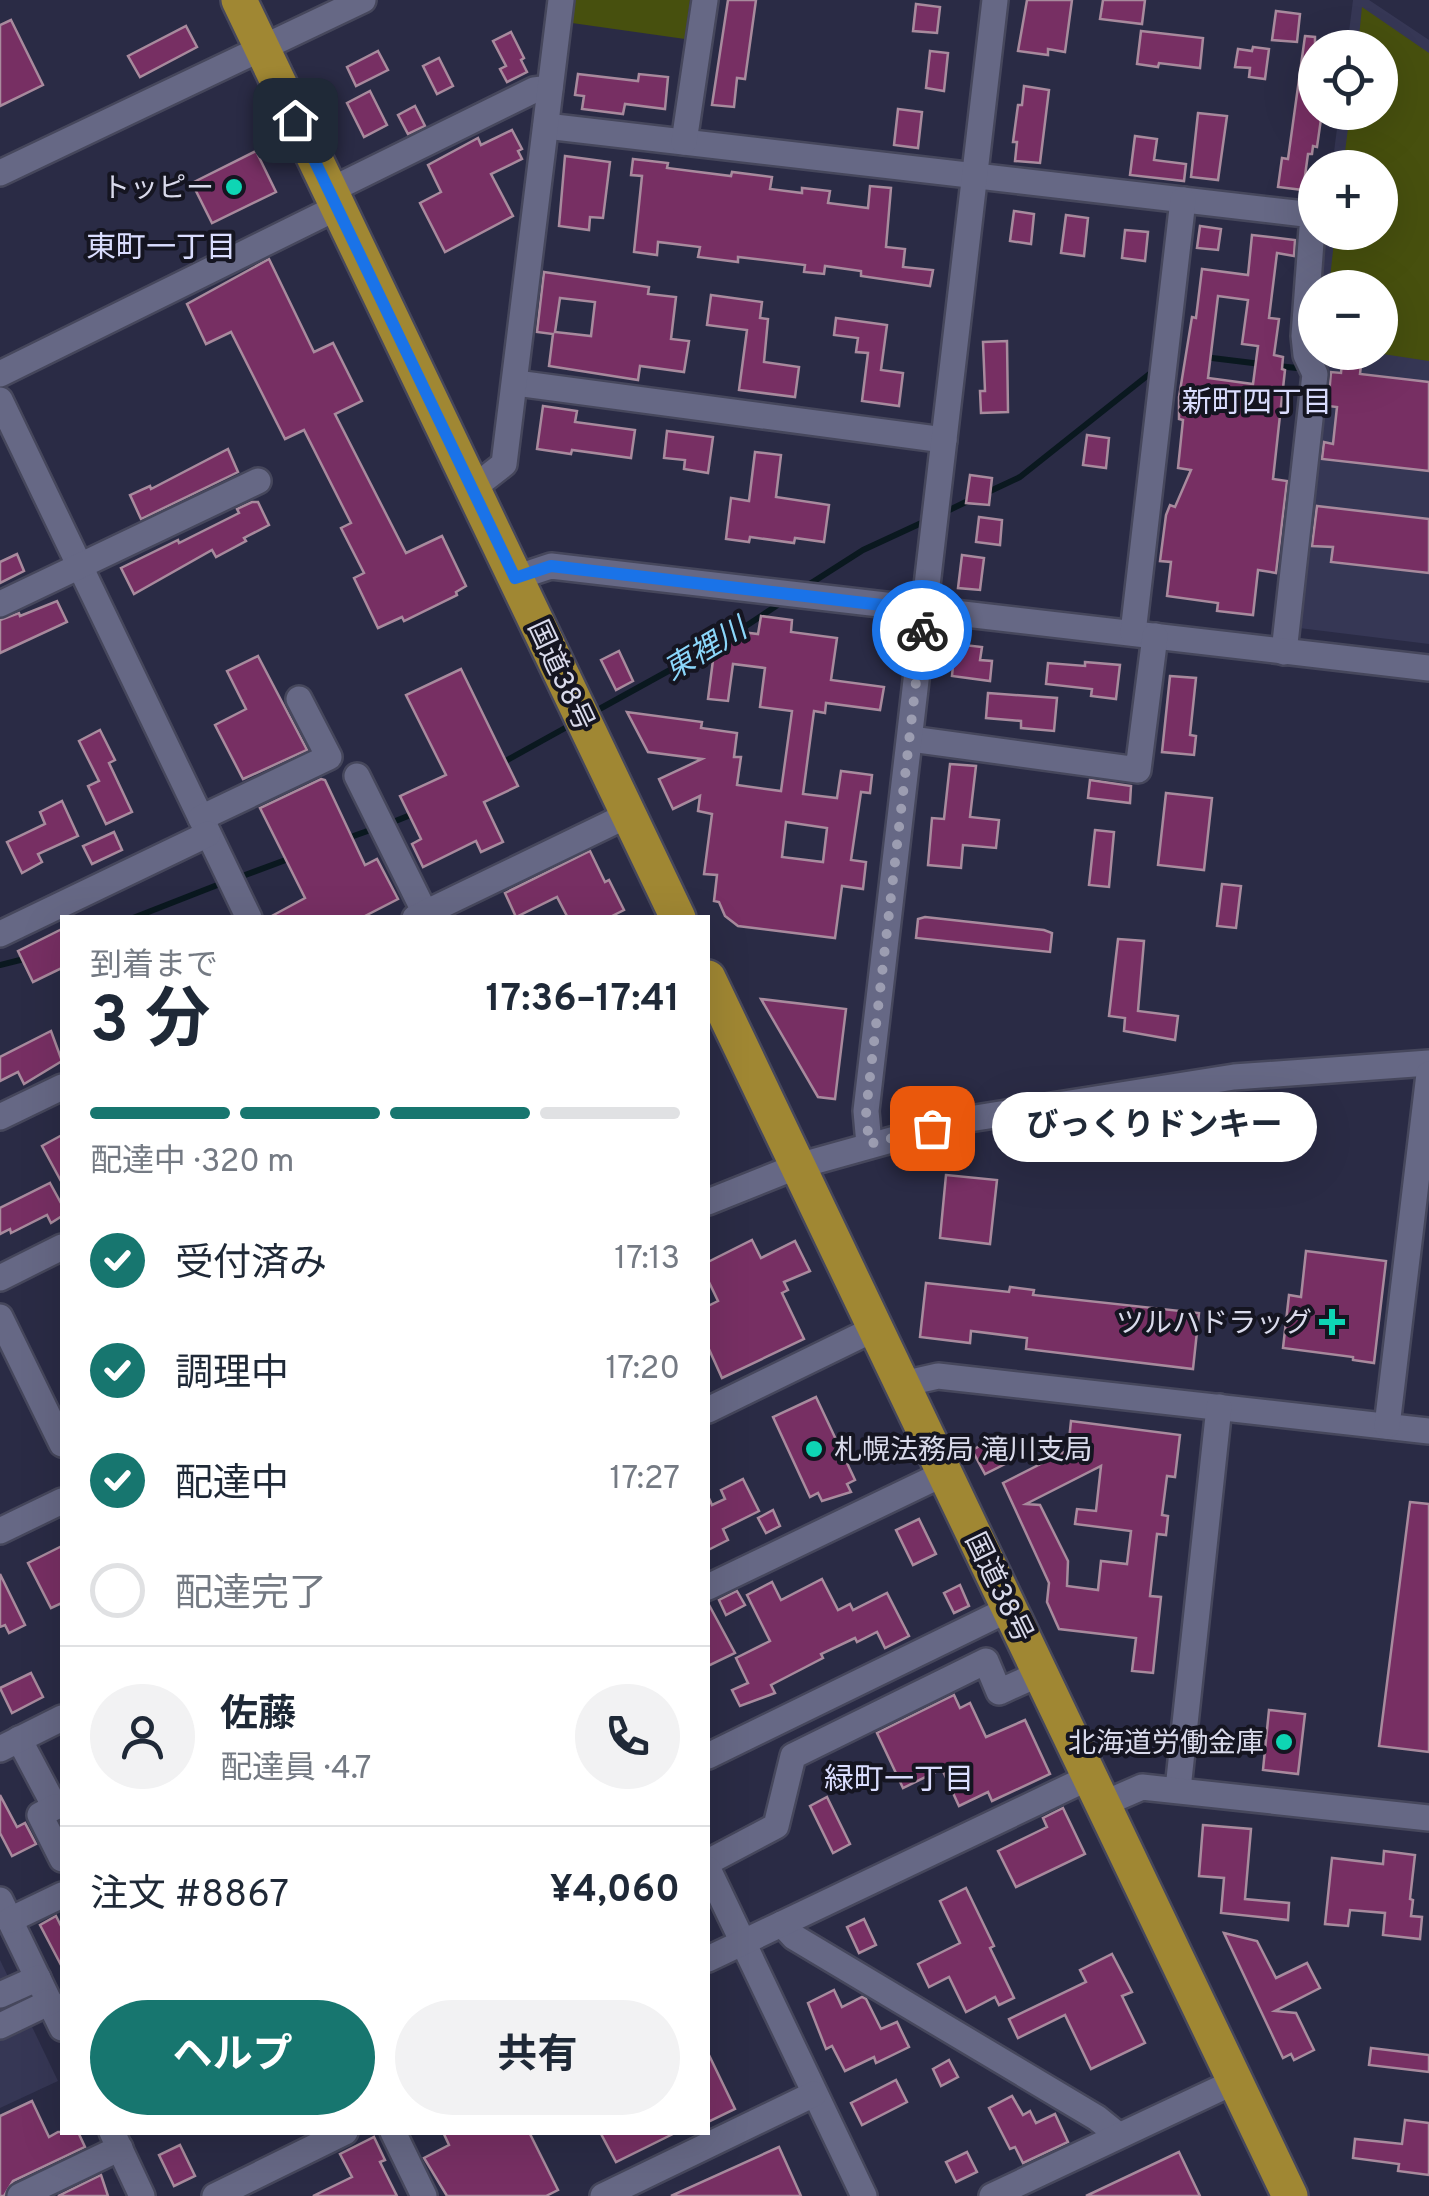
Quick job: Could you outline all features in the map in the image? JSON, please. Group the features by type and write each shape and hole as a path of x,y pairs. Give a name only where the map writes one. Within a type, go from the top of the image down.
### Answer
{"highway":[{"name":"国道38号","path":"239,0 677,915"},
{"name":"国道38号","path":"710,982 1290,2196"}],"street":[{"path":"0,174 363,0"},
{"path":"472,489 504,464 561,0"},
{"path":"684,142 705,0"},
{"path":"869,1144 866,1111 995,0"},
{"path":"0,374 534,90 550,88"},
{"path":"546,126 1313,215 1304,336 1306,354 1315,374 1284,652"},
{"path":"911,739 1138,770 1144,635 1184,200"},
{"path":"516,383 944,440"},
{"path":"0,400 247,915"},
{"path":"0,604 258,481"},
{"path":"515,578 551,566 1429,668"},
{"path":"0,934 330,758 299,700"},
{"path":"357,776 420,915 628,815"},
{"path":"710,1201 798,1166 963,1120 1234,1076 1429,1063"},
{"path":"1387,1426 1429,1074"},
{"path":"0,1117 60,1088"},
{"path":"0,1278 60,1248"},
{"path":"0,1317 60,1440"},
{"path":"710,1409 876,1328"},
{"path":"903,1384 938,1376 1429,1431"},
{"path":"1178,1789 1219,1407"},
{"path":"710,1586 945,1473"},
{"path":"0,1531 60,1502"},
{"path":"710,1755 1010,1608"},
{"path":"710,1861 776,1826 793,1756 986,1661 1000,1692 1042,1673"},
{"path":"60,1719 10,1744 59,1805 40,1815 60,1854"},
{"path":"710,1958 1096,1791 1178,1789 1429,1818"},
{"path":"710,1874 864,2196"},
{"path":"60,1896 5,1910 60,2024"},
{"path":"782,1924 794,1937 1118,2134"},
{"path":"0,1995 38,1978"},
{"path":"0,2026 50,2002"},
{"path":"992,2196 1236,2081"},
{"path":"603,2196 814,2094"},
{"path":"214,2196 338,2135"},
{"path":"394,2135 424,2196"},
{"path":"20,2196 116,2140 142,2196"}],"shaded area":[{"path":"1353,0 1369,0 1429,40 1429,644 1299,628 1322,370 1398,370 1398,270 1318,270 1321,250 1398,250 1398,150 1334,150 1337,130 1398,130 1398,30 1349,30"},
{"path":"0,1960 58,2081 0,2108"}],"green space":[{"path":"575,0 690,0 685,39 572,23"},
{"path":"1362,7 1396,30 1360,30"},
{"path":"1398,32 1429,53 1429,361 1398,356 1398,270 1331,270 1333,250 1398,250 1398,150 1345,150 1348,130 1398,130"}],"building":[{"path":"728,0 756,0 745,79 737,78 734,107 712,105"},
{"path":"1027,0 1072,0 1065,52 1048,49 1048,55 1018,51"},
{"path":"1103,0 1145,0 1142,24 1100,19"},
{"path":"916,4 940,7 937,33 913,31"},
{"path":"1276,11 1300,14 1297,42 1272,40"},
{"path":"11,20 43,85 0,106 0,25"},
{"path":"186,26 197,47 140,77 128,56"},
{"path":"1141,31 1203,38 1200,68 1137,64"},
{"path":"511,32 527,72 507,82 500,69 506,66 493,41"},
{"path":"1253,47 1269,49 1265,79 1249,77 1250,68 1235,67 1238,49 1252,51"},
{"path":"378,51 388,70 356,86 347,67"},
{"path":"930,51 948,53 944,91 926,88"},
{"path":"439,58 453,86 437,94 423,66"},
{"path":"578,74 638,81 639,74 668,77 665,109 625,104 623,114 582,109 584,96 575,95"},
{"path":"1024,86 1049,90 1040,163 1015,161 1017,142 1013,142"},
{"path":"1298,87 1298,130 1319,130 1317,147 1298,150 1298,189 1278,187 1282,158 1288,159"},
{"path":"370,91 387,125 364,137 347,103"},
{"path":"415,106 425,126 408,134 398,115"},
{"path":"898,109 922,112 918,148 894,145"},
{"path":"1198,113 1227,116 1218,180 1191,177"},
{"path":"512,130 522,149 518,151 522,159 491,174 513,216 445,252 420,203 441,192 428,165 478,138 481,145"},
{"path":"1135,136 1157,139 1154,160 1186,164 1184,181 1130,175"},
{"name":"トッピー","path":"256,151 276,192 212,223 192,183"},
{"path":"565,156 610,162 603,218 590,217 589,230 559,226"},
{"path":"633,159 668,163 667,168 772,177 770,189 830,191 828,203 868,208 870,186 891,188 886,247 905,249 903,267 933,270 930,286 861,276 861,271 825,266 824,274 804,272 805,265 698,257 700,247 658,242 657,255 634,252 642,176 631,175"},
{"path":"1014,211 1034,214 1031,244 1010,241"},
{"path":"1066,215 1088,218 1084,256 1061,253"},
{"path":"1200,226 1221,229 1218,250 1197,248"},
{"path":"1125,230 1148,232 1145,261 1122,258"},
{"path":"1252,235 1295,240 1294,256 1277,253 1269,318 1279,319 1274,355 1283,357 1285,370 1273,479 1287,481 1276,573 1258,570 1253,615 1217,611 1218,603 1167,596 1171,562 1160,561 1166,515 1170,505 1175,507 1191,470 1178,468 1183,420 1179,419 1179,397 1202,269 1248,275","holes":["1218,296 1248,300 1242,344 1258,346 1253,384 1208,378"]},
{"path":"269,259 314,352 333,343 362,401 335,414 406,553 442,536 466,586 457,595 404,621 402,617 378,628 354,578 364,573 341,528 351,523 304,430 285,439 231,332 206,344 187,304"},
{"path":"544,272 649,287 648,294 676,297 671,339 689,341 684,372 640,366 638,380 549,366 553,334 537,332","holes":["560,298 595,302 591,336 555,332"]},
{"path":"711,295 762,302 760,318 768,319 764,362 799,367 795,397 739,390 747,330 707,325"},
{"path":"836,318 887,325 881,370 903,373 899,406 862,401 868,353 856,352 858,338 834,335"},
{"path":"1007,341 1008,412 981,413 980,391 985,391 983,342"},
{"path":"1360,370 1360,374 1429,382 1429,471 1322,459 1324,442 1333,444 1337,407 1328,406 1331,372"},
{"path":"543,406 577,411 575,422 635,430 631,458 537,449"},
{"path":"667,431 713,437 708,473 684,469 685,460 664,458"},
{"path":"1087,435 1109,438 1106,468 1083,465"},
{"path":"228,449 238,472 141,519 130,495 150,486 151,489"},
{"path":"755,452 781,455 776,497 829,505 824,542 795,538 794,543 750,537 749,542 726,539 731,498 749,501"},
{"path":"970,475 992,478 989,505 966,503"},
{"path":"258,502 269,525 216,557 212,550 134,594 121,568 239,513 237,509"},
{"path":"1317,506 1429,519 1429,573 1331,562 1333,547 1312,546"},
{"path":"979,517 1002,520 1000,545 976,542"},
{"path":"17,554 24,571 0,583 0,562"},
{"path":"962,555 984,558 980,590 958,588"},
{"path":"57,601 67,622 0,653 0,620"},
{"path":"761,616 792,620 791,632 837,638 831,680 884,687 880,710 826,703 825,713 814,711 803,794 837,798 841,771 872,775 870,793 861,792 851,860 866,862 863,889 842,886 835,938 738,926 725,916 719,902 714,901 717,875 704,874 712,814 698,811 700,796 673,809 659,779 702,759 648,752 627,712 702,722 701,728 737,733 734,757 741,757 737,785 781,791 792,711 760,707 765,668 733,664 728,701 708,699 717,629 758,634","holes":["786,822 827,828 823,862 782,857"]},
{"path":"955,644 982,647 980,660 992,661 990,681 952,676"},
{"path":"619,651 633,681 616,690 601,660"},
{"path":"258,656 307,750 243,779 215,725 246,709 227,671"},
{"path":"1085,662 1120,665 1116,699 1091,696 1092,689 1046,684 1048,663 1085,666"},
{"path":"461,669 518,786 484,802 503,842 481,852 476,841 423,867 412,844 421,839 400,796 446,775 406,695"},
{"path":"1170,676 1196,678 1190,735 1196,736 1194,755 1162,752"},
{"path":"988,693 1057,698 1054,731 1021,728 1021,721 986,718"},
{"path":"100,730 115,760 109,763 132,812 106,824 88,786 99,781 79,741"},
{"path":"950,764 976,766 970,817 999,820 996,848 963,845 961,868 928,865 932,818 944,819"},
{"path":"325,780 365,865 377,859 398,899 367,915 274,915 305,898 260,808"},
{"path":"1090,780 1131,786 1130,803 1088,798"},
{"path":"1166,793 1212,798 1204,870 1158,865"},
{"path":"62,801 78,836 38,854 42,862 22,873 7,842 45,824 40,812"},
{"path":"1095,830 1114,832 1109,887 1089,885"},
{"path":"114,832 122,850 92,864 83,846"},
{"path":"590,851 624,910 614,915 566,915 557,897 515,915 505,893"},
{"path":"1222,884 1241,886 1236,928 1217,926"},
{"path":"918,919 1044,930 1052,933 1050,952 916,938"},
{"path":"60,930 60,969 33,982 18,951"},
{"path":"1118,939 1144,941 1138,1011 1178,1016 1175,1040 1124,1031 1125,1018 1109,1016"},
{"path":"761,999 846,1009 835,1099 818,1097"},
{"path":"51,1031 60,1062 24,1084 18,1072 0,1081 0,1057"},
{"path":"60,1136 60,1179 42,1146"},
{"path":"946,1175 997,1180 990,1244 940,1238"},
{"path":"50,1183 60,1201 60,1217 51,1223 47,1215 11,1233 10,1229 0,1234 0,1208"},
{"path":"752,1240 761,1258 795,1241 810,1271 784,1282 788,1290 782,1293 804,1339 722,1378 710,1351 710,1305 718,1301 710,1284 710,1261"},
{"name":"ツルハドラッグ","path":"1306,1251 1386,1261 1374,1363 1283,1348 1289,1295 1301,1297"},
{"path":"926,1283 1009,1292 1010,1287 1034,1290 1033,1295 1199,1313 1193,1369 1026,1349 1027,1338 971,1331 970,1343 920,1337"},
{"name":"札幌法務局 滝川支局","path":"816,1397 855,1480 847,1484 851,1492 822,1501 818,1493 810,1497 773,1417"},
{"path":"1071,1421 1180,1435 1175,1477 1167,1476 1162,1515 1168,1516 1166,1535 1157,1534 1150,1596 1161,1597 1153,1673 1132,1671 1136,1638 1059,1629 1047,1602 1049,1583 1003,1483 1068,1450","holes":["1101,1466 1096,1511 1077,1509 1075,1524 1131,1531 1127,1564 1101,1561 1098,1590 1067,1586 1068,1561 1040,1505 1026,1504"]},
{"path":"992,1440 1005,1464 985,1474 972,1450"},
{"path":"743,1479 759,1511 723,1529 728,1540 710,1549 710,1500 712,1505 725,1499 721,1490"},
{"path":"1410,1502 1429,1504 1429,1752 1379,1746"},
{"path":"773,1510 780,1526 766,1533 758,1518"},
{"path":"919,1519 936,1554 913,1565 896,1530"},
{"path":"60,1547 60,1604 51,1608 28,1563"},
{"path":"0,1574 25,1625 9,1633 5,1625 0,1627"},
{"path":"822,1579 838,1610 850,1604 853,1610 887,1593 909,1636 885,1648 877,1632 857,1642 855,1638 771,1685 775,1693 740,1706 732,1690 748,1683 736,1658 770,1641 747,1595 772,1582 781,1600"},
{"path":"960,1585 969,1606 954,1613 944,1593"},
{"path":"737,1591 745,1605 726,1615 719,1600"},
{"path":"710,1607 735,1653 710,1665"},
{"path":"31,1673 43,1697 12,1713 0,1688"},
{"path":"954,1695 960,1708 970,1703 986,1737 1025,1720 1050,1774 992,1801 988,1792 959,1806 942,1769 903,1788 877,1733"},
{"name":"北海道労働金庫","path":"1269,1710 1305,1714 1298,1774 1263,1770"},
{"path":"0,1795 17,1827 25,1823 36,1844 12,1856 0,1833"},
{"path":"827,1797 850,1844 833,1853 810,1806"},
{"path":"1063,1808 1085,1854 1016,1887 998,1851 1047,1827 1043,1818"},
{"path":"1203,1825 1251,1829 1245,1899 1289,1903 1288,1920 1221,1913 1224,1878 1199,1876"},
{"path":"1384,1851 1415,1855 1411,1916 1422,1917 1420,1939 1383,1935 1385,1913 1350,1910 1348,1926 1325,1924 1332,1858 1383,1864"},
{"path":"966,1888 1014,1998 999,2005 995,1997 966,2012 949,1977 929,1987 918,1964 960,1943 940,1901"},
{"path":"56,1916 60,1924 60,1963 40,1925"},
{"path":"864,1919 876,1945 859,1953 847,1927"},
{"path":"1224,1933 1257,1941 1276,1978 1307,1963 1320,1988 1275,2011 1296,2013 1314,2050 1294,2060 1291,2054 1283,2058"},
{"path":"1112,1954 1132,1992 1122,1996 1145,2043 1091,2069 1065,2015 1018,2038 1009,2019 1086,1982 1080,1970"},
{"path":"834,1990 842,2007 862,1997 866,1999 881,2029 897,2022 909,2047 876,2063 874,2057 845,2071 832,2046 826,2049 808,2003"},
{"path":"1371,2048 1429,2055 1429,2072 1369,2065"},
{"path":"710,2057 735,2109 710,2121"},
{"path":"949,2060 958,2077 941,2086 933,2069"},
{"path":"896,2080 907,2102 862,2125 851,2103"},
{"path":"1012,2096 1023,2115 1030,2111 1036,2123 1055,2114 1068,2142 1023,2163 1015,2147 1010,2149 989,2108"},
{"path":"32,2101 49,2137 58,2132 79,2135 85,2147 13,2181 4,2196 0,2196 0,2116"},
{"path":"1405,2120 1429,2123 1429,2175 1398,2171 1399,2164 1353,2158 1355,2139 1402,2144"},
{"path":"444,2135 530,2135 558,2190 546,2196 447,2196 424,2158 449,2145"},
{"path":"602,2135 671,2135 616,2162"},
{"path":"374,2137 385,2160 380,2162 397,2196 313,2196 352,2177 340,2154"},
{"path":"180,2145 195,2176 174,2186 159,2155"},
{"path":"779,2147 801,2196 671,2196"},
{"path":"967,2152 977,2172 956,2182 946,2162"},
{"path":"1179,2152 1200,2196 1086,2196"},
{"path":"101,2175 108,2196 58,2196"}],"waterway":[{"name":"東裡川","path":"1204,357 1261,364"},
{"name":"東裡川","path":"1278,366 1298,368"},
{"name":"東裡川","path":"986,493 1020,477 1157,368"},
{"name":"東裡川","path":"941,514 970,500"},
{"name":"東裡川","path":"805,587 863,550 930,519"},
{"name":"東裡川","path":"734,634 782,602"},
{"name":"東裡川","path":"594,712 719,643"},
{"name":"東裡川","path":"502,763 574,723"},
{"name":"東裡川","path":"388,824 413,814"},
{"name":"東裡川","path":"345,839 376,828"},
{"name":"東裡川","path":"237,878 291,858"},
{"name":"東裡川","path":"141,915 225,882"},
{"name":"東裡川","path":"0,965 28,958"}],"way so far":[{"path":"922,630 866,1111 869,1144 932,1128"}],"place":[{"name":"トッピー","path":"234,187"},
{"name":"びっくりドンキー","path":"932,1128"},
{"name":"ツルハドラッグ","path":"1332,1322"},
{"name":"札幌法務局 滝川支局","path":"814,1449"},
{"name":"北海道労働金庫","path":"1284,1742"}],"district":[{"name":"東町一丁目","path":"161,247"},
{"name":"新町四丁目","path":"1257,402"},
{"name":"緑町一丁目","path":"899,1779"}],"route":[{"path":"295,120 515,578 551,566 924,610 922,630"}]}
